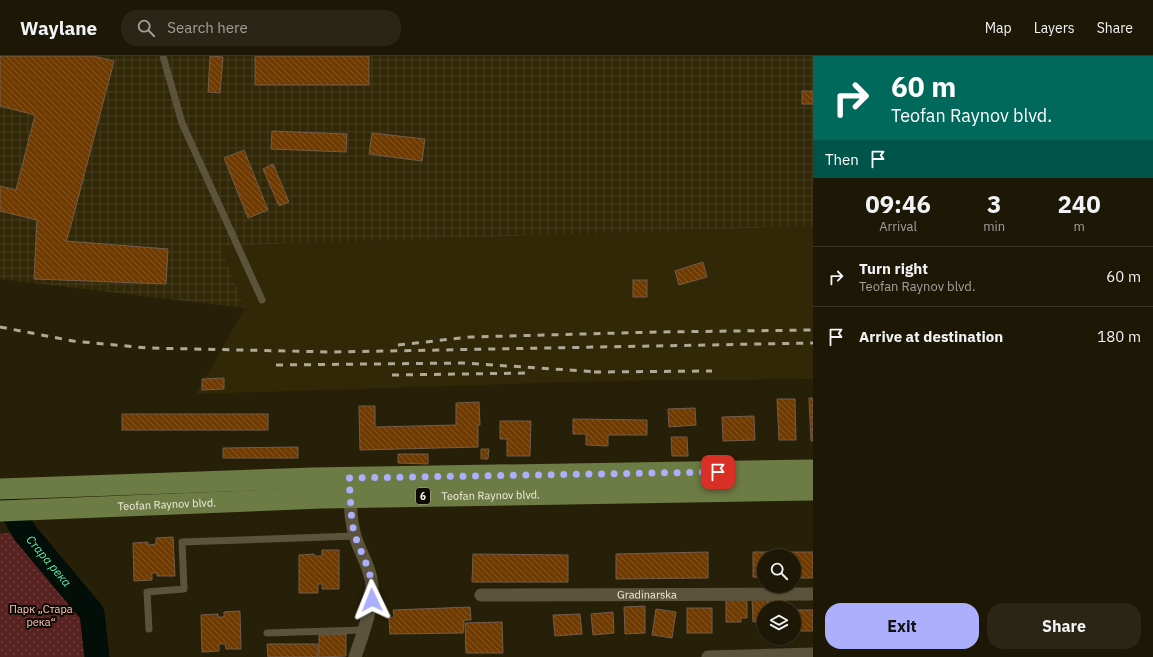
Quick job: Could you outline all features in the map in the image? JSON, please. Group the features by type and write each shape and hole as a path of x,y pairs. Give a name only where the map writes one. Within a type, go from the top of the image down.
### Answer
{"main road":[{"name":"Teofan Raynov blvd.","path":"0,511 350,487 813,470"},
{"name":"Teofan Raynov blvd.","path":"0,489 350,487 813,490"}],"street":[{"path":"350,487 352,523 355,536 369,571 372,585 372,600 355,657"},
{"name":"Gradinarska","path":"481,595 813,594"},
{"path":"708,657 813,654"}],"lane":[{"path":"163,56 182,123 262,300"},
{"path":"149,629 147,592 184,590 182,542 355,536"},
{"path":"267,633 363,630"}],"shaded area":[{"path":"0,56 813,56 813,226 220,246 245,308 0,279"},
{"path":"813,226 813,379 604,381 196,394 245,308 219,246"}],"green space":[{"name":"Парк „Стара река“","path":"0,533 25,533 92,613 97,657 0,657"}],"building":[{"path":"0,56 93,56 114,61 66,241 168,249 166,284 34,279 37,220 0,211 0,186 16,190 35,115 0,106"},
{"path":"210,56 223,57 220,93 208,92"},
{"path":"255,56 369,56 369,85 255,85"},
{"path":"802,91 813,91 813,104 802,104"},
{"path":"272,131 347,134 346,152 271,149"},
{"path":"372,133 425,139 422,161 369,154"},
{"path":"244,150 268,210 248,218 224,158"},
{"path":"273,164 289,202 279,206 263,169"},
{"path":"703,262 707,277 679,285 675,271"},
{"path":"633,280 647,280 647,297 633,297"},
{"path":"224,378 224,389 202,390 202,379"},
{"path":"809,398 813,398 813,441 811,441"},
{"path":"777,399 795,399 796,440 779,440"},
{"path":"479,402 480,425 478,425 478,447 360,450 359,406 375,406 375,427 456,425 456,403"},
{"path":"695,408 696,425 669,427 668,409"},
{"path":"122,414 268,414 268,430 122,430"},
{"path":"754,416 755,440 723,441 722,417"},
{"path":"573,419 647,420 647,435 608,435 608,446 586,445 586,434 573,434"},
{"path":"500,421 531,421 530,456 507,456 507,439 500,439"},
{"path":"671,437 687,437 688,456 672,456"},
{"path":"298,447 298,458 223,458 223,448"},
{"path":"481,449 489,449 488,459 481,459"},
{"path":"398,454 428,454 428,464 398,463"},
{"path":"173,537 175,576 157,576 157,573 152,573 152,580 134,581 133,543 148,542 148,545 156,544 156,538"},
{"path":"322,550 339,550 339,589 322,589 322,584 318,584 318,593 299,593 299,555 314,554 314,556 322,556"},
{"path":"708,552 708,578 616,579 616,554"},
{"path":"753,552 757,552 757,577 753,577"},
{"path":"801,552 813,552 813,578 801,578"},
{"path":"473,554 568,555 568,582 472,582"},
{"path":"726,596 747,596 747,618 741,618 741,622 726,622"},
{"path":"752,598 767,598 767,601 757,601 757,622 753,622"},
{"path":"785,599 785,601 768,601"},
{"path":"645,606 645,633 625,634 624,607"},
{"path":"470,607 471,620 464,620 463,633 390,634 389,618 394,617 393,610"},
{"path":"687,608 712,608 712,633 687,633"},
{"path":"656,609 676,612 672,638 652,635"},
{"path":"801,610 813,610 813,631 801,631"},
{"path":"240,611 241,649 226,649 225,644 219,644 219,651 202,652 201,615 218,614 218,617 224,617 224,612"},
{"path":"613,612 614,633 593,635 591,614"},
{"path":"580,614 582,634 555,636 553,615"},
{"path":"502,622 503,653 466,653 465,623"},
{"path":"346,634 346,656 319,657 319,635"},
{"path":"267,644 318,644 318,657 268,657"}],"waterway":[{"name":"Стара река","path":"1,491 25,533 92,613 97,657"}],"railway":[{"path":"0,327 73,341 147,348 333,352 813,343"},
{"path":"398,345 470,337 813,330"},
{"path":"276,365 463,363 599,372"},
{"path":"594,372 712,371"},
{"path":"392,375 532,373"}],"route":[{"path":"372,600 372,585 369,571 355,536 352,523 349,478 718,472"}]}
